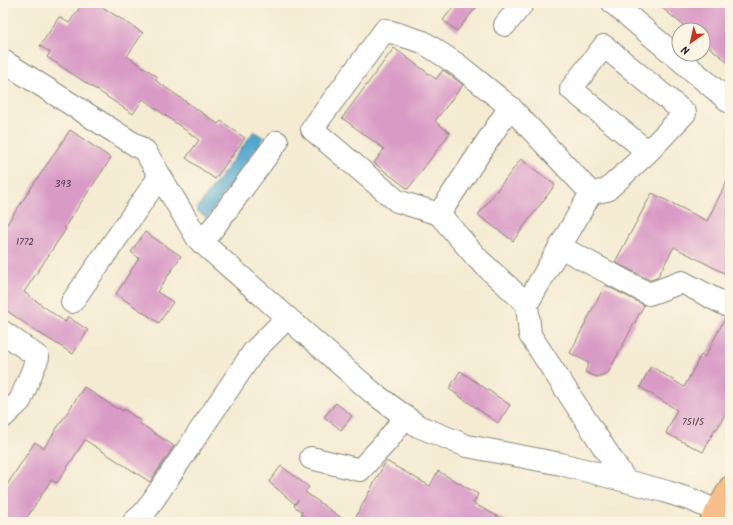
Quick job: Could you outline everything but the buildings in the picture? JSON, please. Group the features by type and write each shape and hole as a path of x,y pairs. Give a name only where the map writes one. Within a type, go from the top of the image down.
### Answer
{"main road":[{"path":"719,517 730,487"}],"lane":[{"path":"505,25 523,3"},
{"path":"613,3 730,102"},
{"path":"527,304 478,259 439,214 397,201 312,129 385,30 423,42 458,65 510,107 591,193"},
{"path":"626,481 530,335 527,304 591,193 607,190 648,152 685,113 604,46 571,89 648,152"},
{"path":"3,61 145,151 198,239 373,393 418,426 467,446 561,464 692,500 719,517"},
{"path":"439,214 510,107"},
{"path":"202,243 277,142"},
{"path":"72,302 160,176"},
{"path":"560,247 648,294 682,282 730,307"},
{"path":"134,522 145,512 254,351 287,318"},
{"path":"3,332 38,357 20,401 3,417"},
{"path":"311,458 360,470 387,441 405,417"}],"water":[{"path":"254,131 264,138 207,218 196,210"}]}
